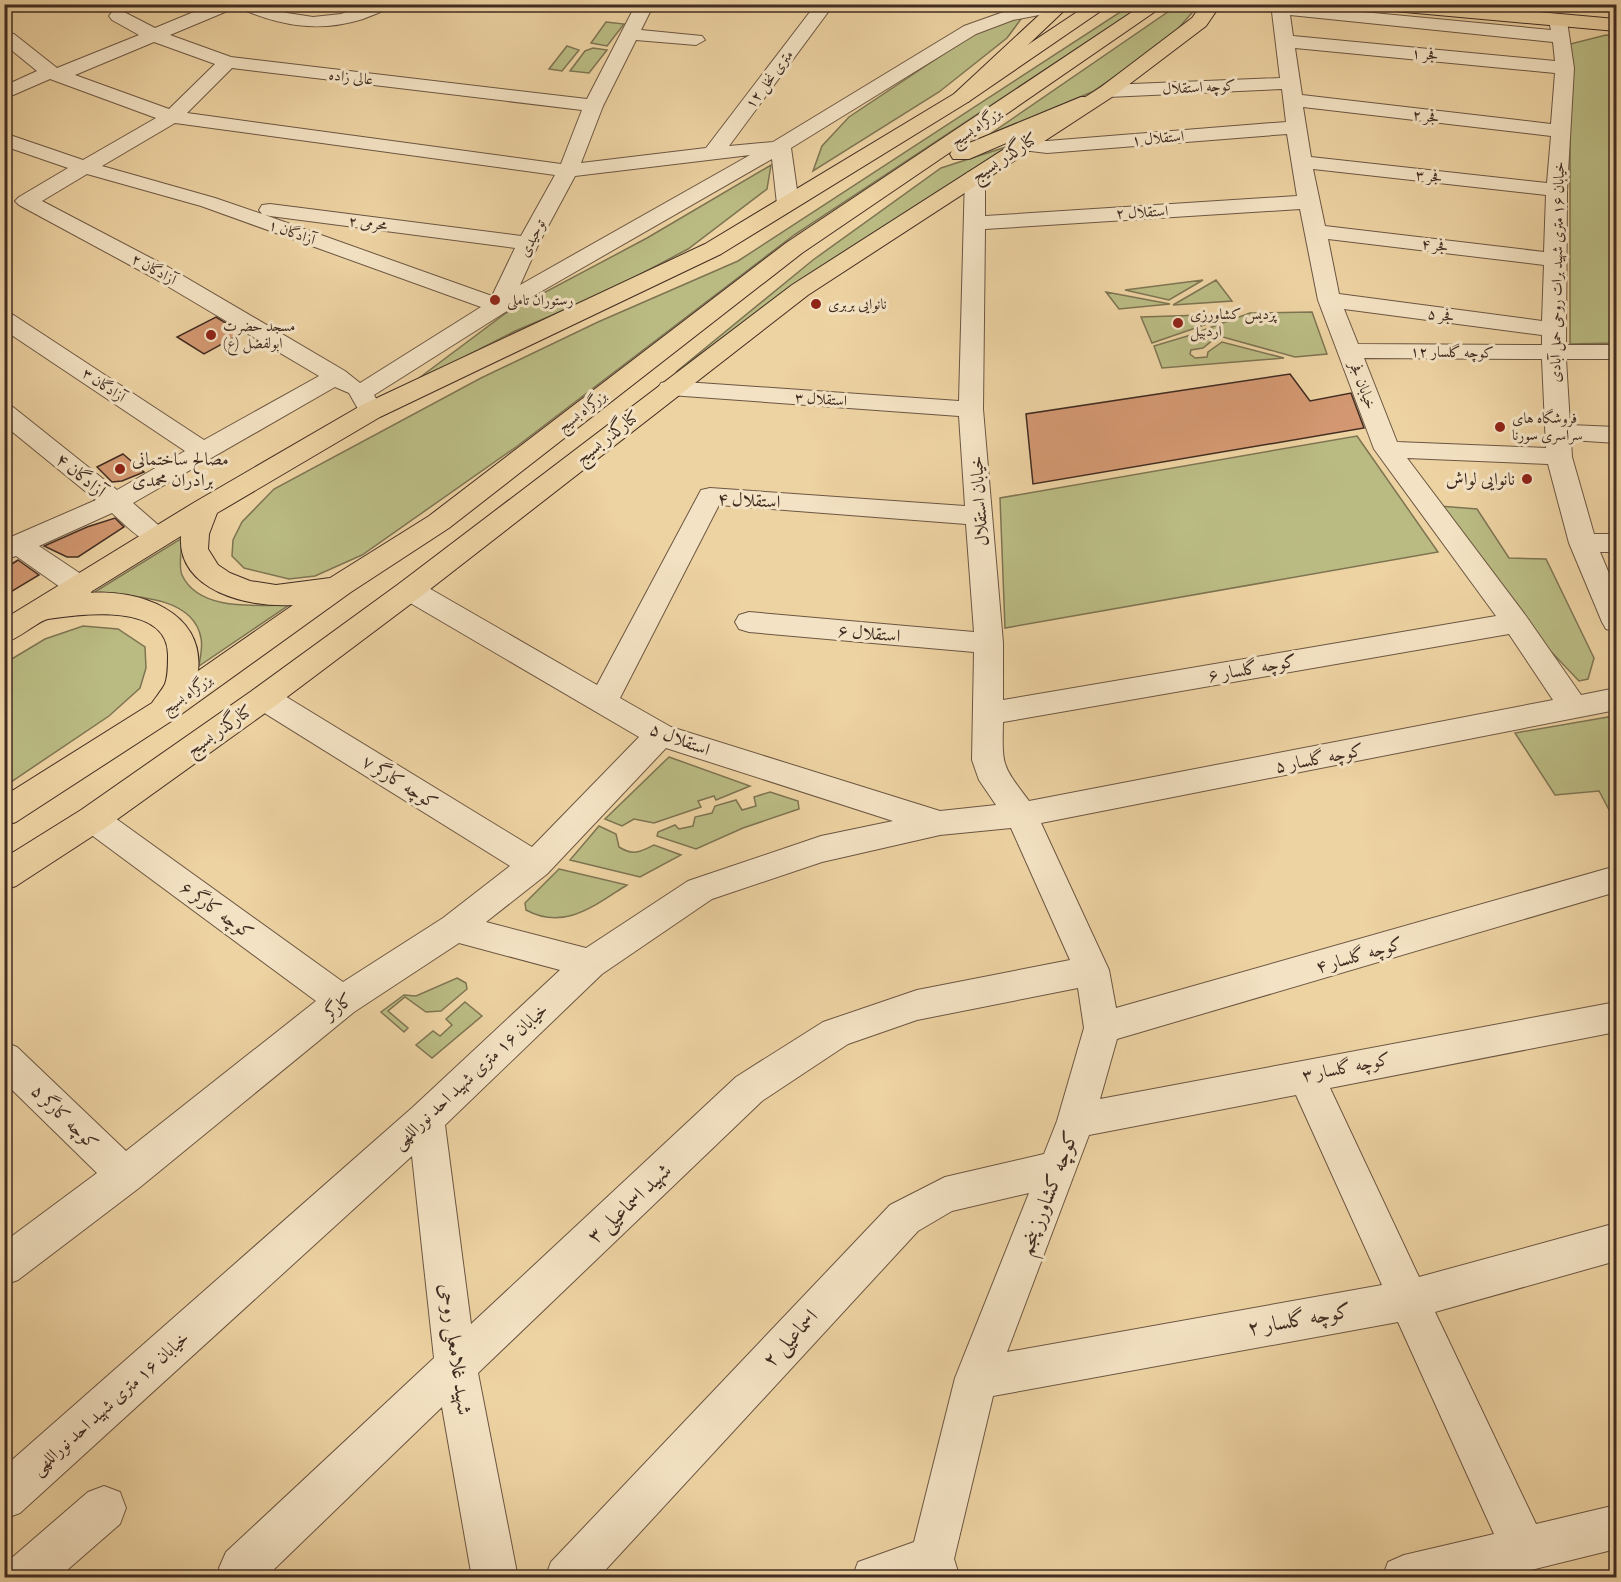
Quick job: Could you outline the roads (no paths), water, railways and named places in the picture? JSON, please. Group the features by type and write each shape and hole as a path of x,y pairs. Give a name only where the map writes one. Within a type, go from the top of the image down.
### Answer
{"main road":[{"name":"بزرگراه بسیج","path":"4,633 38,614 205,508 366,402 713,249 961,98 1102,4"},
{"name":"بزرگراه بسیج","path":"4,813 162,712 341,585 439,522 794,248 899,180 1157,4"},
{"name":"کنارگذر بسیج","path":"4,876 93,819 264,698 410,590 800,290 1098,96 1206,13 1227,4"},
{"path":"1495,4 1617,16"},
{"path":"961,98 1060,5"},
{"path":"1394,5 1560,29 1617,25"},
{"path":"899,180 1098,96"},
{"path":"205,508 194,535 194,551 198,562 207,572 221,581 237,588 276,595 298,595 341,585"},
{"path":"38,614 79,604 117,604 151,613 164,620 183,640 185,654 181,683 162,712"}],"street":[{"path":"4,93 155,36 230,4"},
{"path":"243,4 303,24 343,21 383,4"},
{"name":"توحیدی","path":"499,306 528,243 568,171 592,106 645,4"},
{"name":"۱۲ متری نخل","path":"713,153 825,4"},
{"path":"12,548 115,502 336,376 366,402 499,306 781,146 970,30 1009,15 1060,5"},
{"name":"خیابان فجر","path":"1560,29 1281,12 1295,127 1329,300 1387,449 1516,623 1573,707"},
{"name":"عالی زاده","path":"118,16 155,36 228,62 592,106"},
{"name":"خیابان ۱۶ متری شهید برات روحی حمل آبادی","path":"1560,29 1565,68 1555,260 1554,341 1558,445 1583,543 1617,622"},
{"path":"630,34 696,40"},
{"path":"8,38 53,74 172,117 568,171 781,146"},
{"name":"فجر ۱","path":"1284,41 1565,68"},
{"path":"84,167 172,117 228,62"},
{"name":"کوچه استقلال","path":"1098,96 1291,91"},
{"name":"فجر ۲","path":"1291,91 1560,131"},
{"name":"استقلال ۱","path":"1022,145 1047,147 1295,127"},
{"name":"آزادگان ۱","path":"4,139 84,167 208,202 499,306"},
{"path":"781,146 788,204"},
{"name":"فجر ۳","path":"1301,162 1557,190"},
{"name":"آزادگان ۲","path":"84,167 26,201 160,272 336,376"},
{"name":"خیابان استقلال","path":"975,176 971,409 989,644 987,760 990,772 1021,815"},
{"name":"محرمی ۲","path":"208,202 528,243"},
{"name":"استقلال ۲","path":"975,223 1309,202"},
{"path":"307,237 300,227 308,221 326,218"},
{"name":"فجر ۴","path":"1316,231 1555,260"},
{"name":"فجر ۵","path":"1329,300 1554,341"},
{"name":"آزادگان ۳","path":"4,319 204,452"},
{"path":"1554,341 1617,352"},
{"name":"کوچه گلسار ۱۲","path":"1350,351 1554,341"},
{"name":"استقلال ۳","path":"670,388 971,409"},
{"name":"آزادگان ۴","path":"4,412 158,537"},
{"path":"1387,449 1558,445 1617,435"},
{"name":"استقلال ۴","path":"604,701 710,496 981,516"},
{"path":"1583,543 1617,543"},
{"path":"12,548 80,587"},
{"name":"استقلال ۵","path":"410,590 660,735 940,823"},
{"name":"استقلال ۶","path":"749,622 989,644"},
{"name":"کوچه گلسار ۶","path":"989,713 1516,623"},
{"name":"کوچه کارگر ۷","path":"264,698 535,865"},
{"name":"کوچه گلسار ۵","path":"1021,815 1617,699"},
{"name":"کارگر","path":"4,1266 125,1175 342,1001 455,928 535,865 660,735"},
{"name":"خیابان ۱۶ متری شهید احد نوراللهی","path":"4,1497 426,1119 590,964 700,890 821,849 940,823 1021,815"},
{"name":"کوچه کشاورز پنجم","path":"935,1568 976,1378 1076,1121 1102,1028 1092,970 1021,815"},
{"name":"کوچه کارگر ۶","path":"93,819 342,1001"},
{"name":"کوچه گلسار ۴","path":"1102,1028 1617,879"},
{"path":"455,928 590,964"},
{"name":"شهید اسماعیلی ۳","path":"242,1568 749,1089 836,1033 917,1005 1092,970"},
{"name":"کوچه گلسار ۳","path":"1076,1121 1305,1075 1617,1017"},
{"name":"کوچه کارگر ۵","path":"4,1058 125,1175"},
{"path":"1305,1075 1524,1549"},
{"name":"شهید غلامعلی روحی","path":"426,1119 456,1367 495,1578"},
{"name":"اسماعیلی ۲","path":"567,1578 904,1218 945,1195 1056,1169"},
{"name":"کوچه گلسار ۲","path":"976,1378 1408,1300 1617,1242"},
{"path":"23,1578 104,1508"},
{"path":"1404,1578 1617,1527"},
{"path":"874,1578 935,1568"}],"place":[{"name":"رستوران تاملی","path":"495,300"},
{"name":"نانوایی بربری","path":"816,304"},
{"name":"پردیس کشاورزی اردبیل","path":"1178,323"},
{"name":"مسجد حضرت ابولفضل (ع)","path":"211,335"},
{"name":"فروشگاه های سراسری سورنا","path":"1500,427"},
{"name":"مصالح ساختمانی برادران محمدی","path":"120,469"},
{"name":"نانوایی لواش","path":"1527,479"}]}
